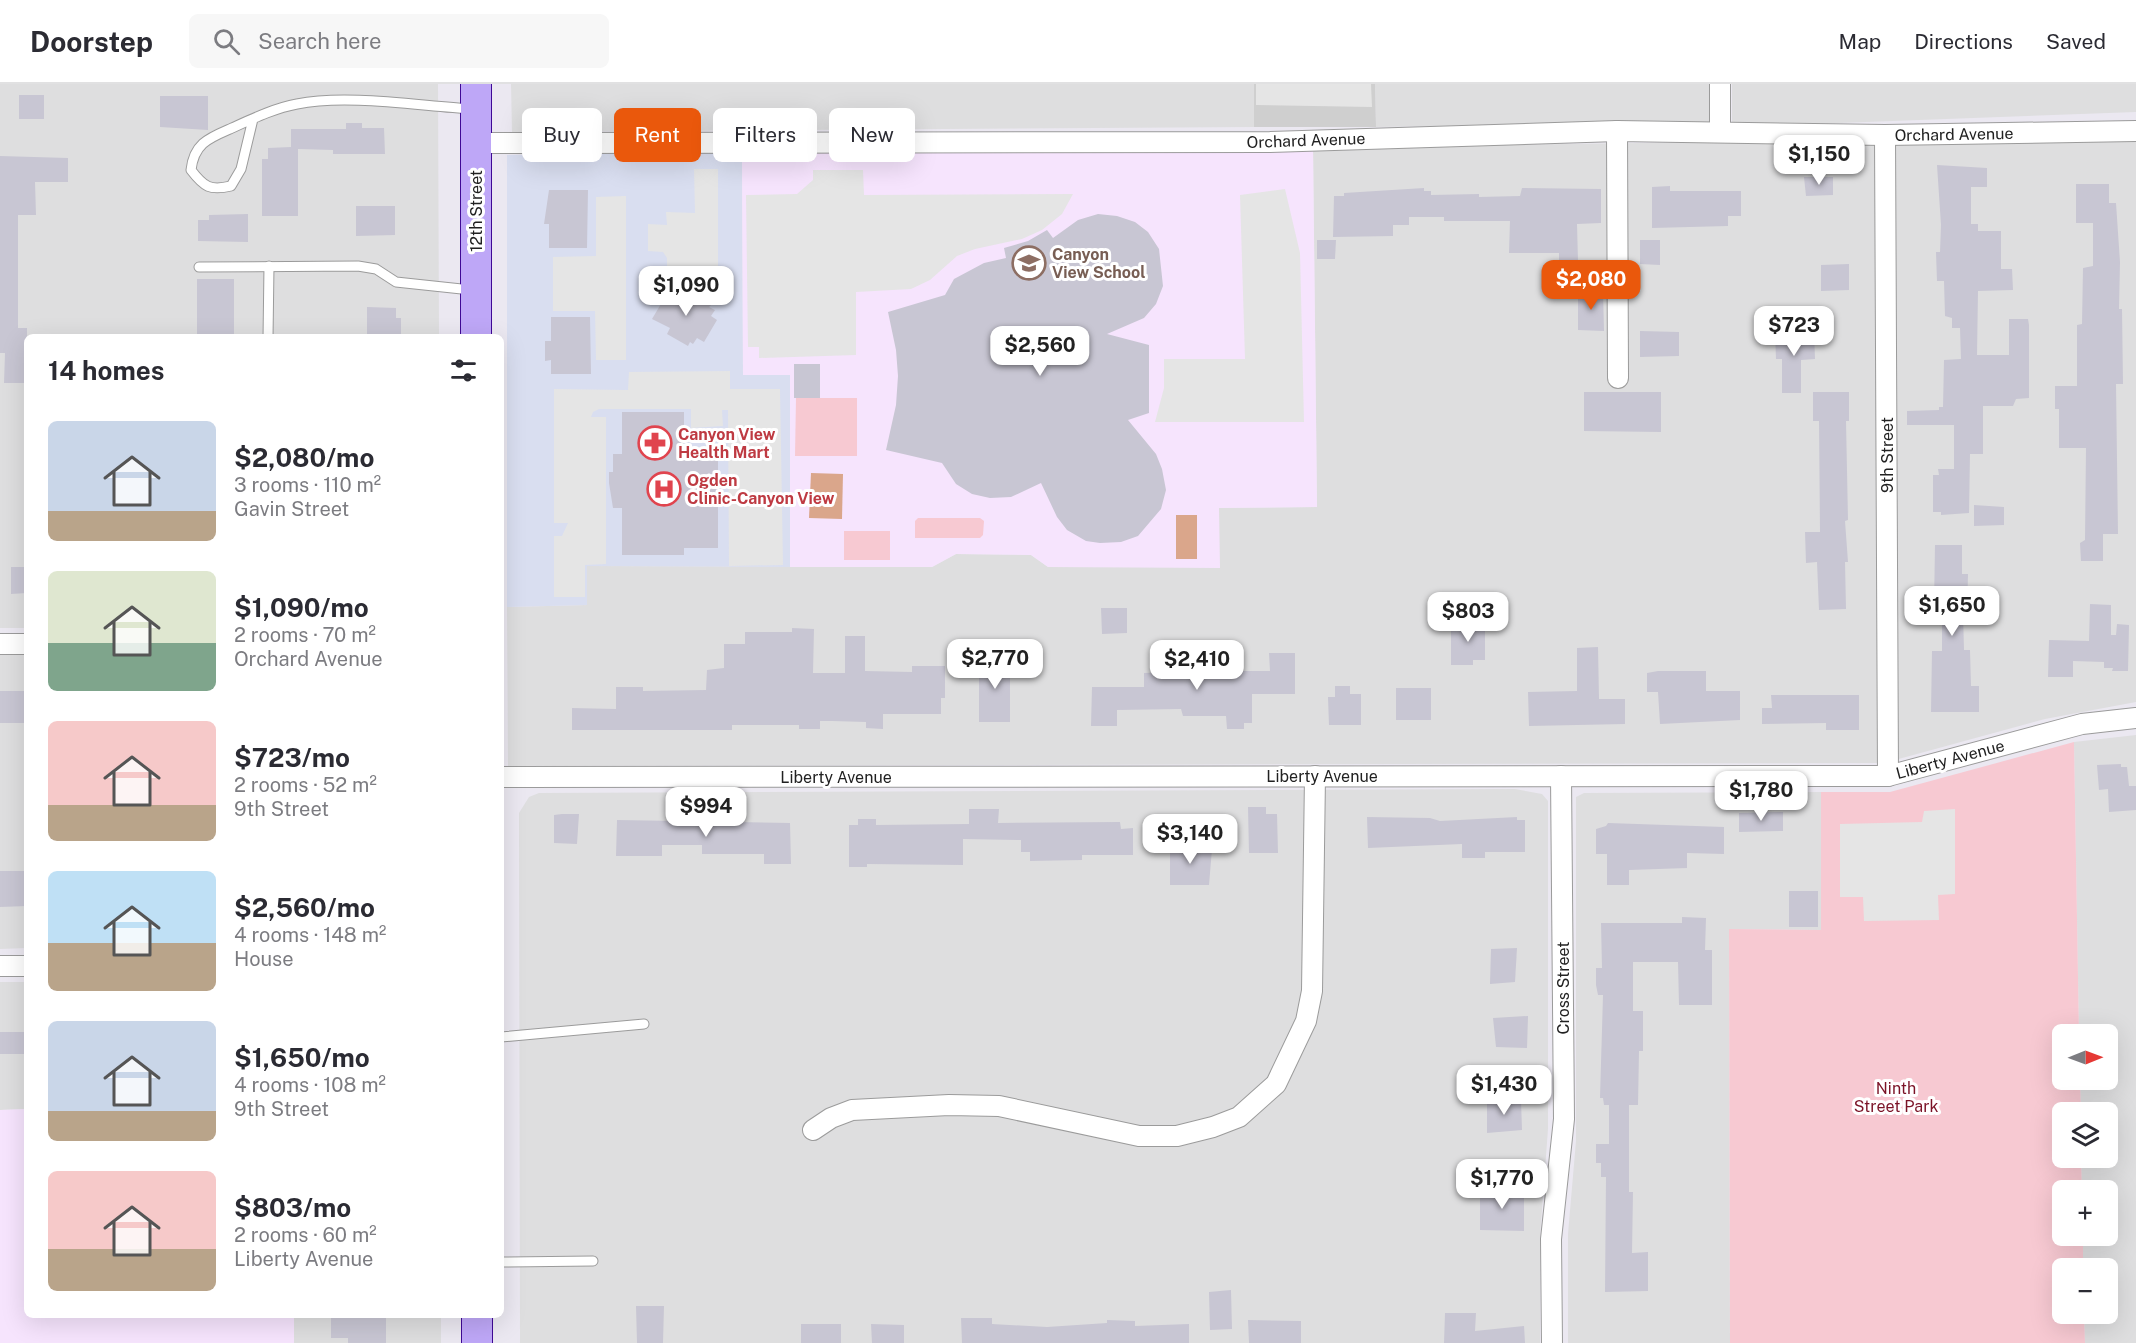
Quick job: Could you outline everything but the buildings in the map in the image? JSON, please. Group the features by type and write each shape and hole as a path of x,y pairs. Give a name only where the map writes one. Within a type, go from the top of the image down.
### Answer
{"main road":[{"name":"12th Street","path":"476,334 477,96"},
{"path":"477,1318 477,1343"}],"street":[{"path":"1720,84 1720,131"},
{"name":"Orchard Avenue","path":"476,143 1258,142 1617,132 1720,131 1885,135 2136,131"},
{"path":"1617,132 1618,378"},
{"name":"9th Street","path":"1885,135 1888,776"},
{"path":"0,644 24,644"},
{"name":"Liberty Avenue","path":"504,777 1888,776 2082,724 2136,718"},
{"path":"813,1130 831,1118 852,1110 896,1106 999,1106 1139,1136 1177,1136 1213,1127 1239,1117 1276,1084 1292,1056 1306,1021 1312,991 1315,776"},
{"name":"Cross Street","path":"1552,1343 1551,1239 1564,1119 1561,776"},
{"path":"0,966 24,966"}],"lane":[{"path":"253,119 241,169 231,186 216,190 204,186 191,170 193,154 209,138 253,119 297,104 477,96"},
{"path":"268,266 268,334"},
{"path":"199,267 358,266 376,269 396,282 476,291"},
{"path":"504,1037 644,1024"},
{"path":"504,1262 593,1261"}],"shaded area":[{"path":"0,84 438,84 439,334 24,334 24,628 0,628"},
{"path":"511,84 1254,84 1254,127 915,129 915,108 829,108 829,130 817,130 817,108 713,108 713,131 701,131 701,108 614,108 614,131 602,131 602,108 522,108 522,132 512,132"},
{"path":"1254,84 1375,84 1376,127 1254,127"},
{"path":"1256,84 1371,84 1372,107 1256,105"},
{"path":"1375,84 1713,84 1713,122 1376,127"},
{"path":"1732,84 2136,84 2136,112 1732,127"},
{"path":"2136,137 2136,702 2045,719 1884,763 508,766 507,607 587,605 587,566 932,567 956,554 1031,555 1048,567 1219,508 1317,507 1313,147"},
{"name":"Canyon View School","path":"1313,147 1317,507 1219,508 1220,568 1048,567 1031,555 956,554 932,567 790,567 790,375 743,375 742,162 817,162 817,151 829,151 829,162 915,162 915,150"},
{"path":"713,152 713,162 742,162 743,375 790,375 790,567 587,566 587,605 507,607 507,155 522,155 522,162 602,162 602,154 614,154 614,162 701,162 701,153"},
{"path":"694,169 718,169 718,269 667,268 667,258 663,252 648,251 648,224 667,225 666,212 695,213"},
{"path":"813,170 863,170 864,195 1073,194 1062,214 1042,230 1022,239 975,249 957,256 930,280 911,289 856,292 856,355 759,358 759,347 748,347 746,195 797,194 813,180"},
{"path":"1285,189 1300,253 1304,422 1155,422 1164,388 1164,359 1245,359 1240,195"},
{"path":"626,196 626,360 596,360 595,311 553,311 553,257 596,256 596,197"},
{"path":"730,371 730,389 780,389 783,565 729,566 728,410 722,410 723,426 691,428 691,409 599,409 593,412 591,417 606,417 606,564 585,565 585,597 554,597 554,536 562,536 568,523 554,523 554,389 628,390 629,372"},
{"path":"811,473 843,474 842,519 809,518"},
{"path":"1176,515 1197,515 1197,559 1176,559"},
{"path":"0,655 24,655 24,948 0,949"},
{"path":"2136,735 2136,1343 2085,1343 2084,1324 2118,1324 2118,1258 2083,1258 2083,1246 2118,1246 2118,1180 2082,1180 2081,1168 2118,1168 2118,1102 2081,1102 2080,1090 2118,1090 2118,1024 2079,1024 2074,742"},
{"path":"1515,789 1542,794 1548,801 1548,1129 1540,1236 1540,1343 520,1343 519,813 529,797 539,793"},
{"path":"1821,792 1821,930 1729,929 1730,1343 1568,1343 1568,1234 1576,1141 1576,797 1584,793"},
{"path":"1955,809 1955,894 1938,895 1939,920 1864,921 1863,897 1840,897 1840,824 1922,822 1924,811"},
{"path":"0,982 24,982 24,1109 0,1110"},
{"path":"24,1109 24,1318 294,1318 294,1343 0,1343 0,1110"},
{"path":"294,1318 441,1318 441,1343 294,1343"}],"green space":[{"path":"796,398 857,398 857,456 795,456"},
{"path":"918,518 980,518 984,521 983,535 980,538 915,538 915,521"},
{"path":"844,531 890,531 890,560 844,560"},
{"name":"Ninth Street Park","path":"2074,742 2079,1024 2052,1024 2052,1090 2080,1090 2081,1102 2052,1102 2052,1168 2081,1168 2082,1180 2052,1180 2052,1246 2083,1246 2083,1258 2052,1258 2052,1324 2084,1324 2085,1343 1730,1343 1729,929 1821,930 1821,792 1890,792"}],"place":[{"name":"Canyon View School","path":"1029,263"},
{"name":"Canyon View Health Mart","path":"655,443"},
{"name":"Ogden Clinic-Canyon View","path":"664,489"}]}
